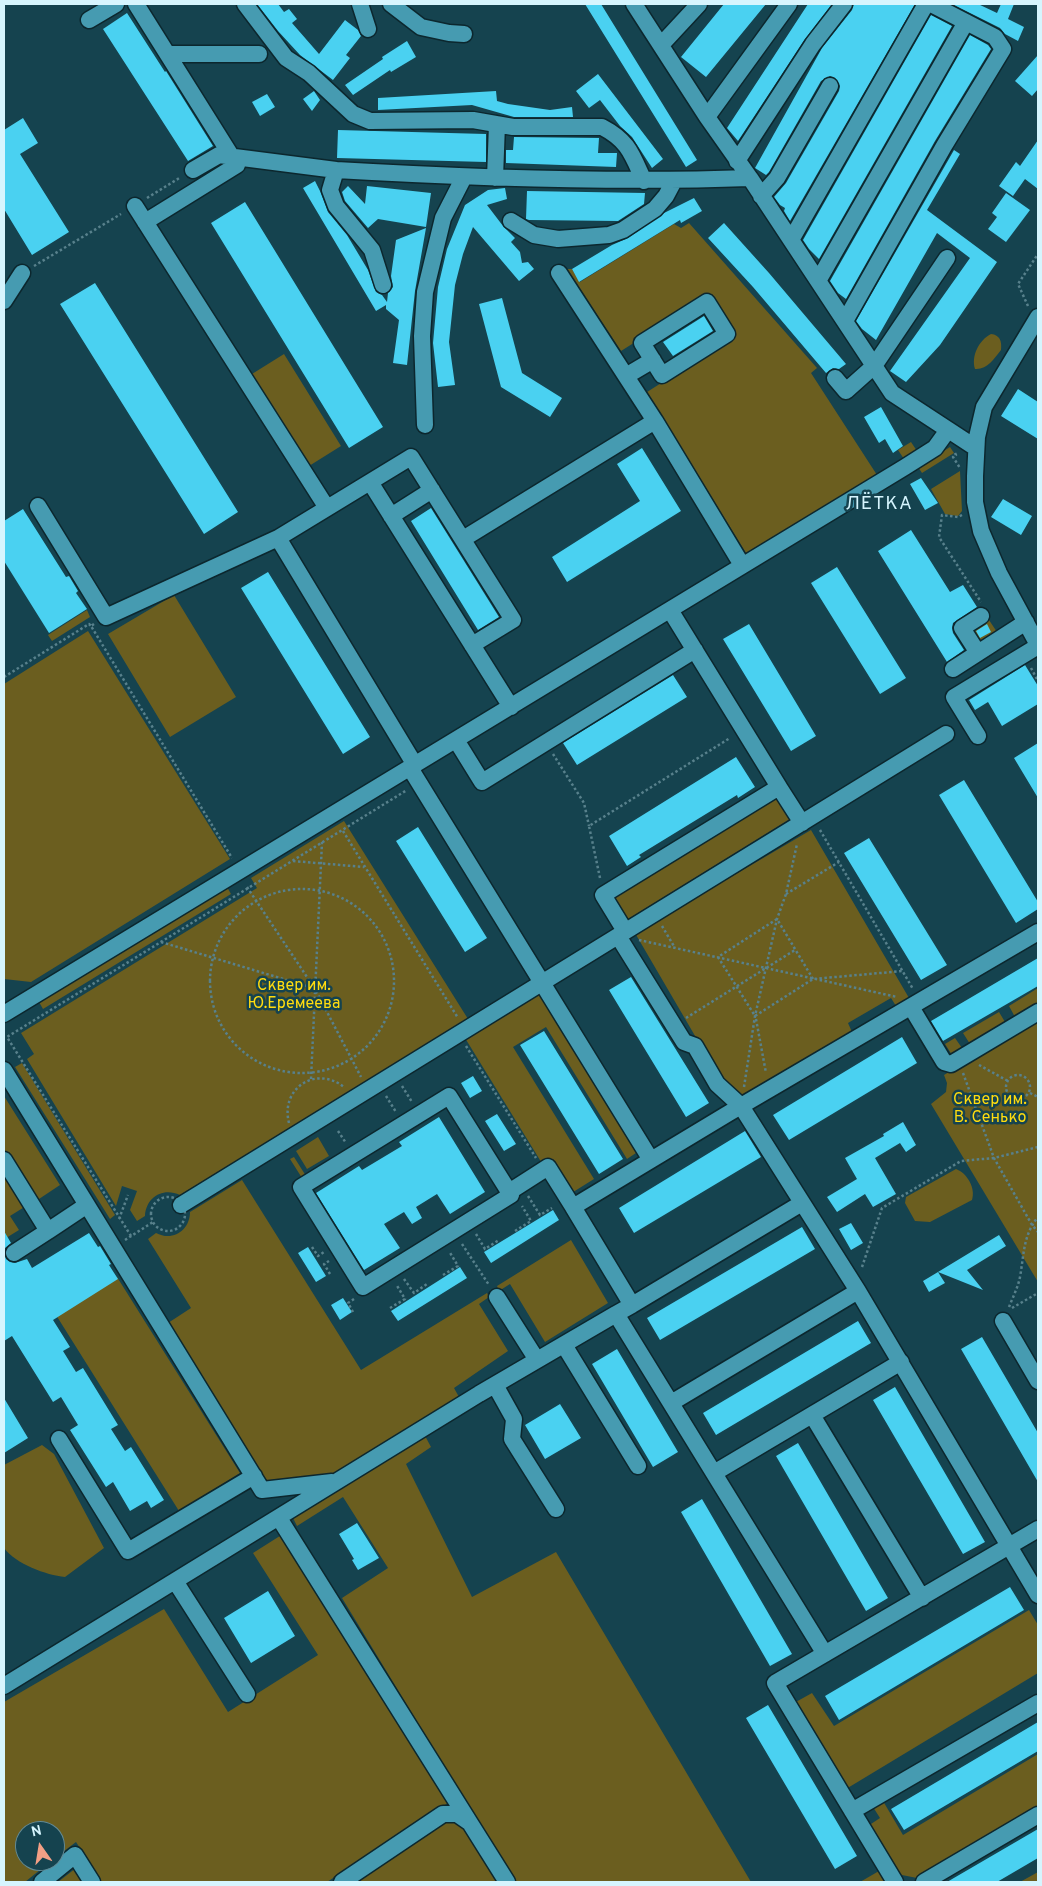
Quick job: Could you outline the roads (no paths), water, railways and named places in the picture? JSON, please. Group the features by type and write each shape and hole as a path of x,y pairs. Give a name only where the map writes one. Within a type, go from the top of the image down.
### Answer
{"street":[{"path":"89,20 116,4"},
{"path":"136,4 237,165 145,222"},
{"path":"245,4 286,58 309,73 354,114 370,121 473,120 514,127 602,127 614,133 629,147 644,181"},
{"path":"360,4 368,29"},
{"path":"391,4 420,27 464,34"},
{"path":"634,4 707,117 750,178 892,393 946,434 976,448"},
{"path":"661,45 699,4"},
{"path":"707,117 789,4"},
{"path":"737,161 813,44 844,4"},
{"path":"791,240 926,4"},
{"path":"845,321 944,146 1003,49 996,37 931,4"},
{"path":"818,281 966,22"},
{"path":"168,54 259,54"},
{"path":"761,196 777,178 830,86"},
{"path":"495,178 496,124"},
{"path":"193,170 219,155 336,170 464,177 644,181 750,178"},
{"path":"336,170 330,190 336,206 372,250 383,285"},
{"path":"425,425 422,336 426,292 443,218 464,177"},
{"path":"512,221 534,235 558,239 609,235 623,230 656,209 674,181"},
{"path":"134,206 327,508"},
{"path":"835,378 846,391 874,366 947,258"},
{"path":"559,273 626,376 742,565"},
{"path":"4,301 22,274"},
{"path":"707,302 727,334 662,375 653,360 642,343 707,302"},
{"path":"978,736 954,697 1038,645 999,573 981,531 975,502 976,448 984,407 1037,319"},
{"path":"626,376 653,360"},
{"path":"463,539 654,421"},
{"path":"4,1014 936,448 946,434"},
{"path":"38,506 106,617 278,538 411,457 513,620 472,645"},
{"path":"370,482 510,707"},
{"path":"391,516 432,490"},
{"path":"278,538 412,767 418,782 651,1160"},
{"path":"978,653 962,628 981,609"},
{"path":"670,610 779,787 807,820"},
{"path":"953,669 1026,622"},
{"path":"456,740 482,782 695,650"},
{"path":"181,1205 352,1098 376,1090 462,1031 946,734"},
{"path":"779,787 603,894 622,934 674,1026 684,1042 695,1046 717,1084 741,1106 857,1288 1038,1595"},
{"path":"573,1207 1038,932"},
{"path":"4,998 26,1000"},
{"path":"916,1004 944,1062 951,1064 1038,1012"},
{"path":"4,1070 262,1490 337,1482"},
{"path":"449,1096 508,1192 511,1195 363,1287 301,1187 449,1096"},
{"path":"4,1160 48,1231"},
{"path":"508,1192 548,1167 632,1305"},
{"path":"4,1686 495,1384 632,1305 802,1203"},
{"path":"14,1252 87,1205"},
{"path":"671,1403 857,1288"},
{"path":"497,1297 537,1360"},
{"path":"616,1314 825,1654"},
{"path":"1003,1321 1038,1381"},
{"path":"564,1345 638,1466"},
{"path":"714,1473 901,1362"},
{"path":"495,1384 514,1419 512,1439 556,1510"},
{"path":"812,1414 922,1598"},
{"path":"59,1439 128,1551 254,1476"},
{"path":"279,1518 507,1882"},
{"path":"895,1882 775,1683 1038,1529"},
{"path":"175,1581 248,1694"},
{"path":"852,1811 1038,1703"},
{"path":"342,1882 443,1814 457,1814 470,1823"},
{"path":"924,1882 1038,1815"},
{"path":"42,1882 75,1855 92,1882"}],"district":[{"name":"ЛЁТКА","path":"879,505"}],"park label":[{"name":"Сквер им. Ю.Еремеева","path":"294,996"},
{"name":"Сквер им. В. Сенько","path":"990,1110"}]}
